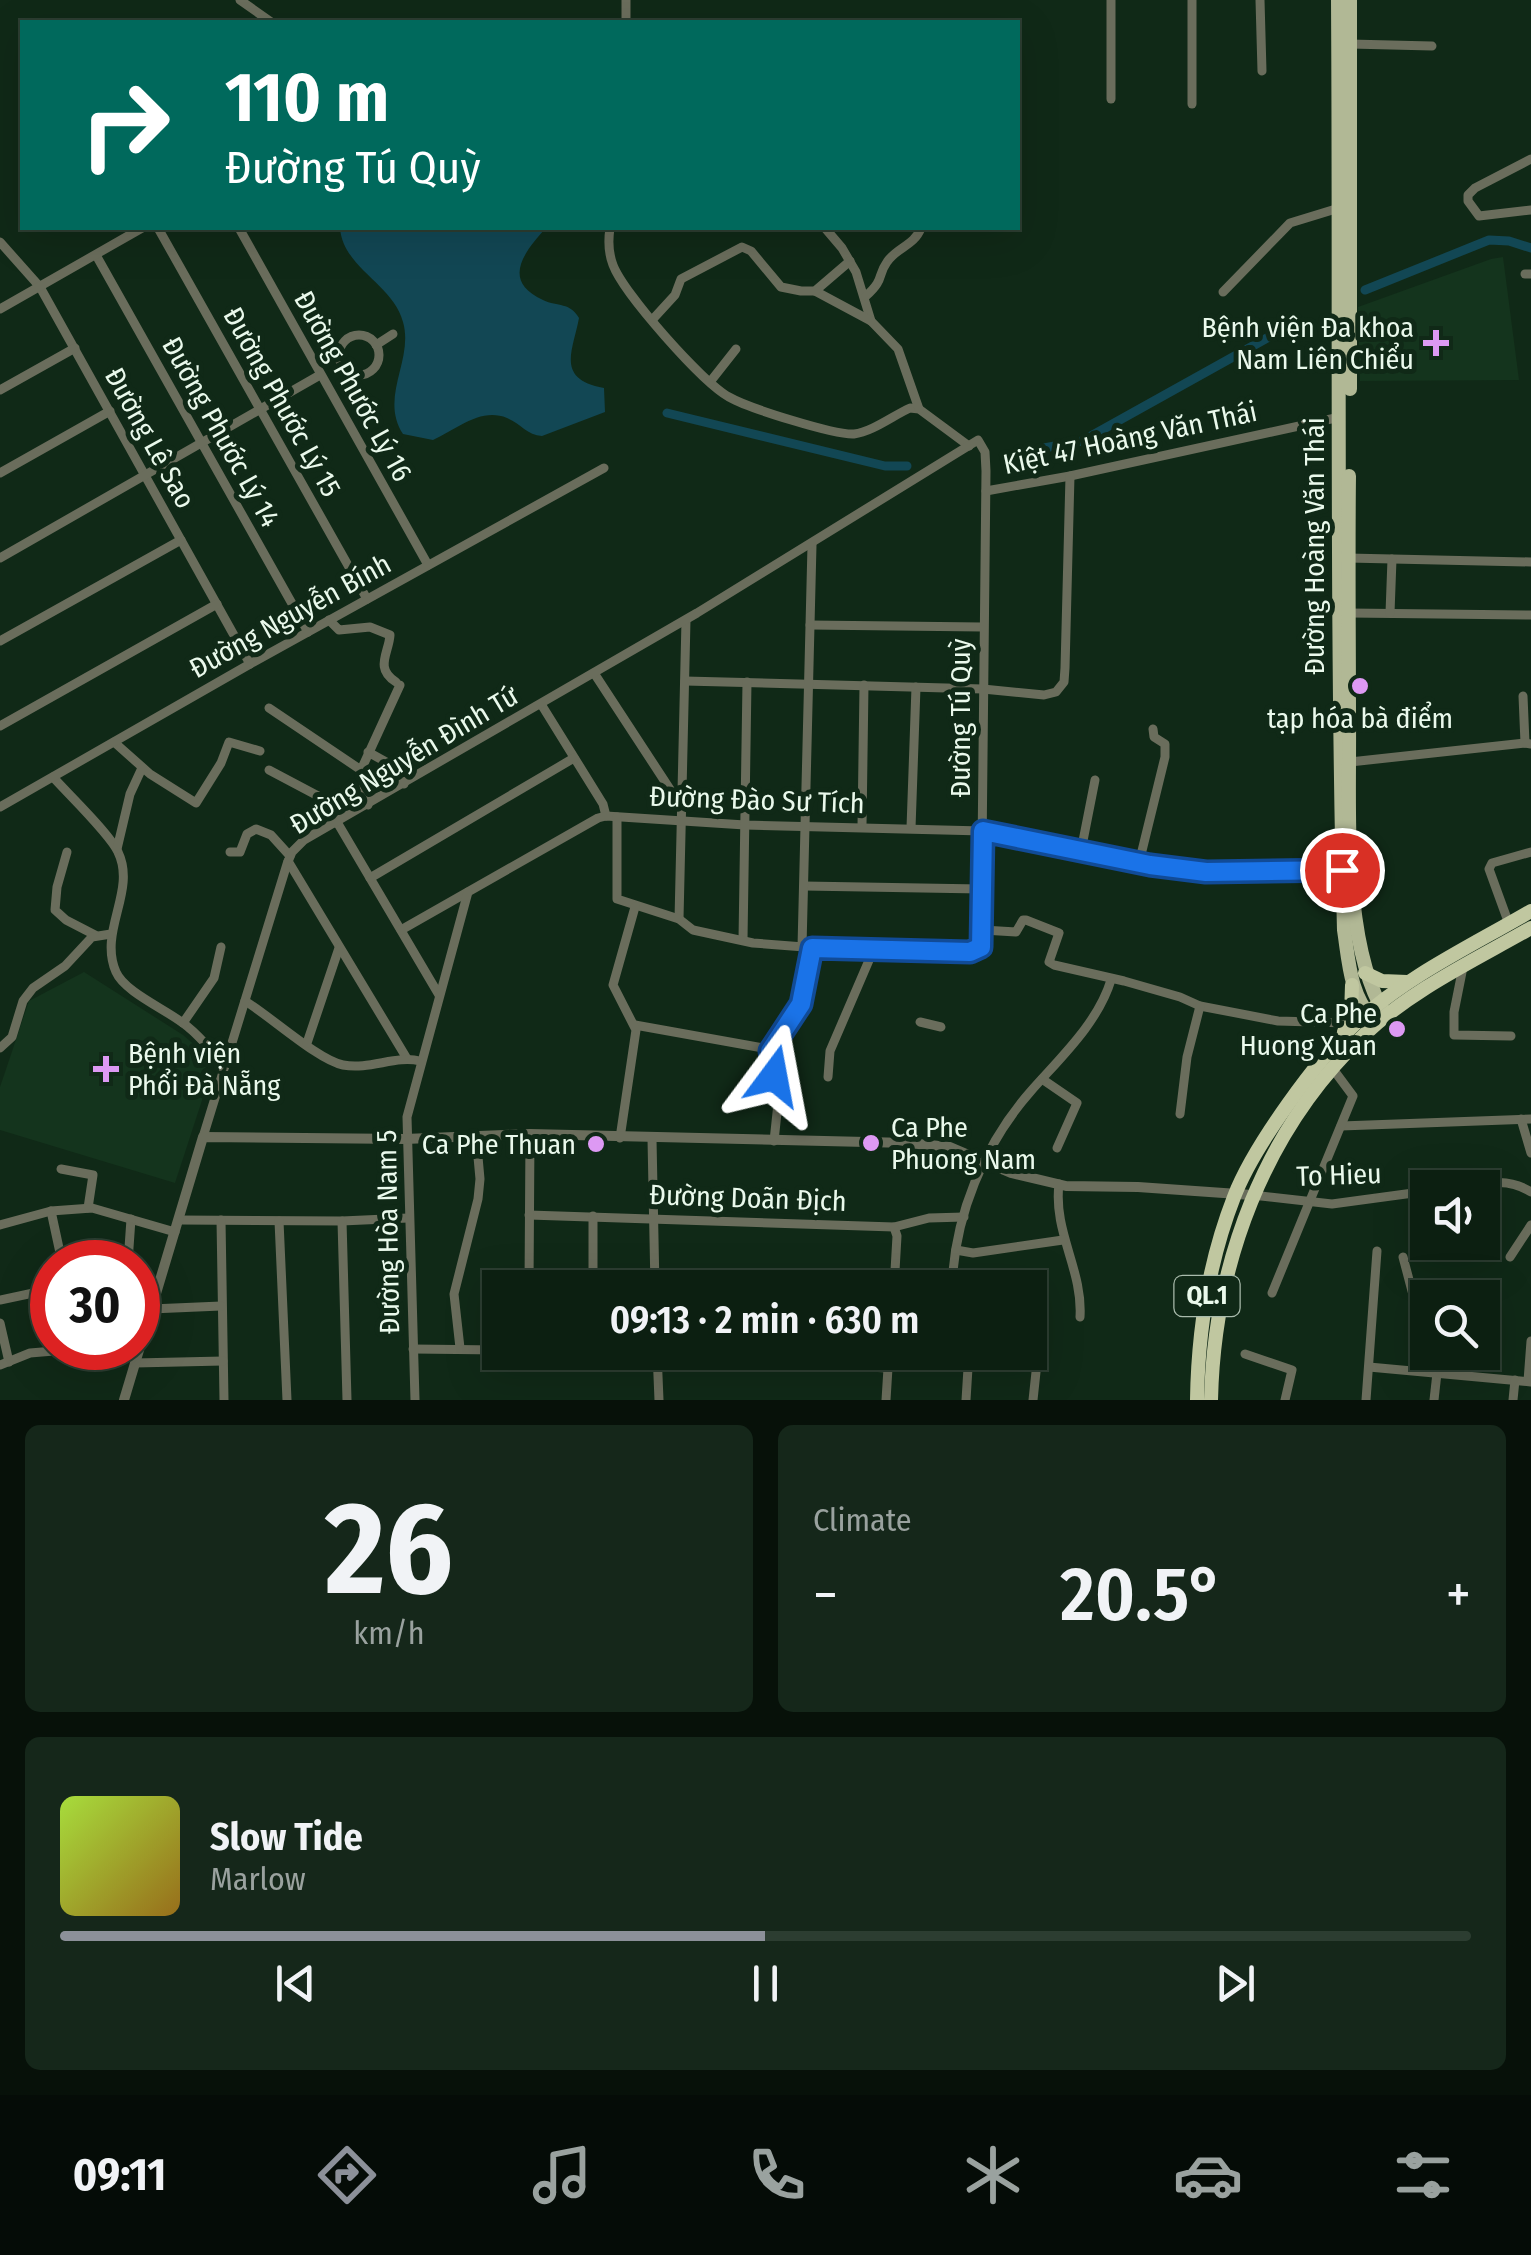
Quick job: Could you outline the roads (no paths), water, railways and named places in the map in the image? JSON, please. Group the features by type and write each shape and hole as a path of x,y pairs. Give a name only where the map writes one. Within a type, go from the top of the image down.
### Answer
{"highway":[{"name":"QL.1","path":"1211,1400 1210,1323 1252,1196 1279,1143 1378,1015 1413,980 1531,911"},
{"name":"QL.1","path":"1197,1400 1234,1194 1299,1089 1339,1042 1378,1015 1531,928"},
{"path":"1365,973 1398,984 1413,980"},
{"path":"1339,1042 1348,1023 1352,984"}],"main road":[{"name":"Đường Hoàng Văn Thái","path":"1338,0 1339,208 1345,342 1338,557 1344,930 1352,984 1378,1015"},
{"name":"Đường Hoàng Văn Thái","path":"1350,0 1345,342 1350,762 1356,933 1378,1015"}],"street":[{"path":"240,0 268,20"},
{"path":"1111,0 1111,99"},
{"path":"1192,0 1192,104"},
{"path":"1260,0 1262,71"},
{"path":"1350,44 1432,46"},
{"path":"1531,160 1468,195 1475,213 1531,210"},
{"path":"1223,292 1290,222 1339,208"},
{"path":"0,309 138,230"},
{"name":"Đường Phước Lý 15","path":"159,230 367,599"},
{"name":"Đường Phước Lý 16","path":"239,230 428,565"},
{"path":"610,230 608,248 613,268 652,319 726,396 852,434 910,408 919,408 974,443"},
{"path":"826,230 850,261 866,296 871,321"},
{"path":"866,296 880,283 889,259 917,239 920,230"},
{"name":"Đường Lê Sao","path":"0,242 40,286 250,664"},
{"path":"652,319 676,295 681,279 742,247 751,251 781,288 815,290 871,321 898,350 919,408"},
{"name":"Đường Phước Lý 14","path":"96,254 308,632"},
{"path":"815,290 850,261"},
{"path":"376,345 394,334"},
{"path":"362,335 376,345 379,360 372,372 359,376 342,366 339,354 349,338 362,335"},
{"path":"0,390 75,348"},
{"path":"710,382 736,349"},
{"path":"0,558 342,366"},
{"path":"0,473 110,412"},
{"name":"Kiệt 47 Hoàng Văn Thái","path":"986,490 1070,476 1340,417"},
{"name":"Đường Tú Quỳ","path":"974,443 985,452 986,490 982,627 983,930"},
{"name":"Đường Nguyễn Đình Tứ","path":"160,1280 289,859 304,840 686,620 974,443"},
{"name":"Đường Nguyễn Bính","path":"0,806 604,468"},
{"path":"685,680 983,689 1044,695 1056,692 1064,682 1070,476"},
{"path":"0,642 181,540"},
{"path":"774,1141 779,1094 770,1051 801,1004 807,948 804,886 812,545"},
{"path":"1348,558 1531,562"},
{"path":"1390,613 1392,558"},
{"path":"0,726 216,604"},
{"path":"1349,612 1531,615"},
{"path":"329,620 339,630 370,627 390,635 383,660 388,676 398,683 361,770 368,805"},
{"path":"679,919 686,620"},
{"path":"810,625 982,627"},
{"path":"594,673 681,805"},
{"path":"743,940 747,682"},
{"path":"862,826 864,685"},
{"path":"910,828 916,687"},
{"path":"1350,762 1528,744 1524,696"},
{"path":"541,704 612,817 614,894 618,901 679,919 693,930 807,948 970,952 981,947 983,930 1016,932 1024,920 1059,933 1049,959 1054,965 1180,997 1200,1006 1278,1021 1348,1023"},
{"path":"269,708 361,770"},
{"path":"1139,862 1166,746 1154,736 1153,730"},
{"path":"114,742 142,768 196,802 221,763 229,742 260,752"},
{"path":"368,752 386,762 404,784"},
{"path":"370,878 574,758"},
{"path":"116,849 127,801 142,768"},
{"path":"269,770 320,797 438,995"},
{"path":"52,777 116,849 124,880 111,934 115,970 122,982 184,1023 225,1066"},
{"path":"1081,851 1095,780"},
{"name":"Đường Đào Sư Tích","path":"401,930 598,818 612,817 983,831 1206,872 1342,870"},
{"path":"230,852 240,852 247,834 256,829 271,836 289,859 406,1057 420,1062"},
{"path":"67,852 55,910 96,935 111,934"},
{"path":"1509,924 1489,869 1497,861 1531,852"},
{"path":"804,886 981,889"},
{"name":"Đường Hòa Nam 5","path":"415,1400 407,1118 468,892"},
{"path":"620,1138 635,1025 613,985 635,907"},
{"path":"0,1048 12,1037 28,993 66,966 96,935"},
{"path":"184,1023 214,978 221,947"},
{"path":"307,1044 339,948"},
{"path":"828,1078 830,1051 873,951"},
{"path":"1463,968 1454,1012 1454,1035 1511,1036"},
{"path":"954,1270 970,1195 993,1142 1089,1022 1106,997 1111,980"},
{"path":"245,1001 326,1058 348,1066 390,1063 406,1057"},
{"path":"1180,1114 1187,1056 1200,1006"},
{"path":"920,1022 941,1027"},
{"path":"635,1025 763,1048"},
{"path":"1272,1293 1352,1096 1333,1070"},
{"path":"1042,1078 1077,1103 1057,1148"},
{"path":"1340,1126 1526,1119 1531,1153"},
{"path":"529,1270 530,1134"},
{"path":"203,1137 405,1139 530,1134 926,1144 955,1149 1011,1173 1059,1184 1252,1196"},
{"path":"460,1348 454,1294 478,1200 476,1135"},
{"path":"652,1139 655,1270"},
{"path":"61,1169 93,1174 88,1208"},
{"path":"1500,1181 1531,1192"},
{"path":"1059,1184 1057,1213 1080,1289 1080,1317"},
{"name":"To Hieu","path":"1252,1196 1332,1204 1410,1193"},
{"path":"0,1225 51,1211 88,1208 175,1232"},
{"path":"51,1211 57,1240"},
{"name":"Đường Doãn Địch","path":"530,1215 894,1226 929,1218 964,1217"},
{"path":"593,1216 594,1270"},
{"path":"179,1220 408,1218"},
{"path":"130,1240 131,1219"},
{"path":"221,1220 224,1400"},
{"path":"279,1221 287,1400"},
{"path":"342,1221 346,1400"},
{"path":"1510,1257 1531,1225"},
{"path":"894,1226 895,1270"},
{"path":"956,1250 972,1253 1063,1240"},
{"path":"1366,1400 1377,1251"},
{"path":"1403,1257 1410,1284"},
{"path":"0,1300 30,1294"},
{"path":"160,1309 221,1306"},
{"path":"0,1324 5,1364 30,1352"},
{"path":"1416,1370 1530,1381 1531,1341"},
{"path":"413,1349 482,1349"},
{"path":"1244,1354 1292,1370 1285,1400"},
{"path":"160,1361 223,1361"},
{"path":"1369,1367 1410,1370"},
{"name":"Đường Nguyễn Đình Tứ","path":"124,1400 133,1370"},
{"path":"658,1370 659,1400"},
{"path":"886,1400 888,1370"},
{"path":"966,1400 968,1370"},
{"path":"1034,1400 1037,1370"},
{"path":"1434,1400 1437,1373"},
{"path":"1513,1400 1515,1380"}],"water":[{"path":"340,230 544,230 520,266 523,284 543,300 568,307 579,318 571,352 573,371 589,384 604,388 605,412 542,436 497,415 478,417 433,440 403,434 394,406 404,350 403,322 389,297 343,242"}],"waterway":[{"path":"1365,290 1489,240 1531,248"},
{"path":"1044,448 1082,441 1276,333"},
{"path":"667,413 885,466 907,466"}],"place":[{"name":"Bệnh viện Đa khoa Nam Liên Chiểu","path":"1436,343"},
{"name":"tạp hóa bà điểm","path":"1360,686"},
{"name":"Ca Phe Huong Xuan","path":"1397,1029"},
{"name":"Bệnh viện Phổi Đà Nẵng","path":"106,1069"},
{"name":"Ca Phe Phuong Nam","path":"871,1143"},
{"name":"Ca Phe Thuan","path":"596,1144"}]}
